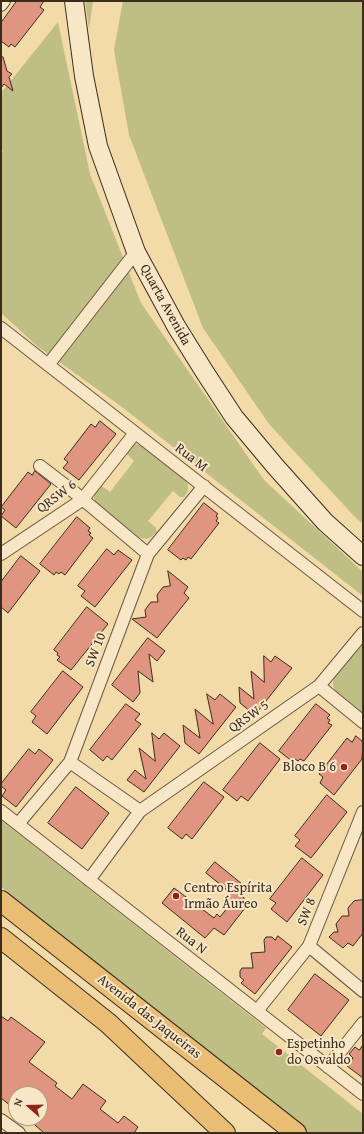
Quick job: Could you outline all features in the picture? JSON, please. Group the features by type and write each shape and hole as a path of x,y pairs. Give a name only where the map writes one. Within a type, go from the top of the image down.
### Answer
{"main road":[{"name":"Quarta Avenida","path":"74,1 84,76 98,146 136,252 180,332 234,417 325,522 363,556"},
{"name":"Avenida das Jaqueiras","path":"1,901 296,1133"},
{"path":"1,938 108,1023 225,1133"}],"street":[{"path":"1,5 4,1"},
{"path":"48,365 136,252"},
{"name":"Rua M","path":"1,328 363,611"},
{"name":"QRSW 6","path":"1,554 82,500 135,433"},
{"path":"40,466 74,492 148,554"},
{"name":"SW 10","path":"18,824 70,762 148,554 204,486"},
{"name":"QRSW 5","path":"88,880 140,811 319,686 363,633"},
{"path":"319,686 363,722"},
{"path":"70,762 140,811"},
{"name":"Rua N","path":"1,812 363,1094"},
{"name":"SW 8","path":"257,1011 309,946 363,812"},
{"path":"309,946 363,991"},
{"path":"328,1067 363,1023"},
{"path":"1,1120 19,1133"}],"green space":[{"path":"85,1 93,1 89,29"},
{"path":"123,1 363,1 363,524 269,424 203,328 129,135 114,50"},
{"path":"58,22 90,174 141,303 264,480 363,572 363,596 122,407 37,346 1,313 1,154 3,151 1,149 1,93"},
{"path":"135,444 144,446 186,480 188,484 188,491 184,497 180,497 173,491 148,521 156,528 157,532 147,539 140,538 97,504 94,499 95,492 100,485 110,492 134,461 126,453 131,445"},
{"path":"363,640 363,713 337,692 333,687 333,683 335,676"},
{"path":"1,820 266,1028 262,1034 363,1114 363,1133 307,1133 20,909 1,886"}],"building":[{"path":"17,1 44,1 40,7 44,10 15,47 11,44 9,47 1,41 1,23"},
{"path":"3,57 7,71 12,74 9,77 13,91 4,84 1,88 1,58"},
{"path":"100,421 116,434 79,480 63,468 68,462 64,459 91,424 95,427"},
{"path":"35,471 51,484 16,528 1,516 5,510 1,507 28,472 32,475"},
{"path":"204,503 218,514 216,516 218,518 216,521 219,523 191,559 188,557 186,560 183,558 181,560 168,550"},
{"path":"77,517 90,528 88,531 91,533 89,535 93,538 65,575 61,572 59,574 56,572 54,575 40,564"},
{"path":"107,549 114,555 118,550 132,560 95,607 81,596 85,591 78,586"},
{"path":"21,556 40,571 8,613 1,607 1,582"},
{"path":"168,571 188,587 184,593 189,598 157,638 132,619 146,617 145,610 151,602 158,602 157,595 163,587 170,586"},
{"path":"87,607 108,624 71,670 57,660 60,657 54,650"},
{"path":"148,638 165,651 157,661 149,654 153,682 138,671 140,693 133,702 112,685"},
{"path":"264,656 271,662 275,656 292,668 255,715 240,703 239,687 254,699 251,671 264,682"},
{"path":"63,671 83,687 47,734 32,722 36,716 31,712"},
{"path":"207,694 215,700 220,694 236,707 199,754 185,743 183,725 200,738 195,709 213,724"},
{"path":"126,704 140,714 135,720 141,724 112,760 107,756 103,761 90,750"},
{"path":"316,704 330,715 327,718 330,720 328,723 332,725 304,761 300,759 298,761 295,759 293,762 279,751"},
{"path":"152,733 159,739 164,733 180,746 144,792 127,780 135,770 146,779 139,748 155,761"},
{"name":"Bloco B 6","path":"356,736 363,742 362,759 334,795 320,783 323,777 319,774 347,738 352,742"},
{"path":"260,743 280,759 248,801 241,796 237,801 223,790"},
{"path":"29,749 35,754 39,749 53,760 16,807 2,796 6,790 1,786 1,784"},
{"path":"204,782 224,797 192,839 186,834 182,839 168,828"},
{"path":"76,787 109,813 82,849 48,823"},
{"path":"327,795 347,812 311,858 295,846 300,840 295,836"},
{"path":"302,858 323,875 287,922 271,909 276,903 270,899"},
{"name":"Centro Espírita Irmão Áureo","path":"215,862 242,884 245,908 224,935 214,928 205,938 162,903 174,888 214,918 217,914 220,917 229,906 226,889 206,873"},
{"path":"363,900 363,933 353,946 348,943 343,948 329,937 334,932 338,932 336,924 342,916 349,916 348,908 354,901"},
{"path":"278,936 292,947 255,994 241,983 244,980 240,977 240,971 242,968 253,968 251,953 265,952 264,940 266,937 272,937 275,940"},
{"path":"315,974 349,1000 321,1036 288,1010"},
{"path":"1,1016 8,1021 11,1017 45,1042 29,1062 57,1083 55,1086 72,1099 83,1084 106,1101 100,1109 118,1123 124,1116 138,1127 134,1133 44,1133 36,1126 48,1126 48,1086 8,1086 8,1104 1,1098"},
{"path":"363,1045 363,1078 347,1066 353,1058 349,1054 355,1047 359,1050"}],"place":[{"name":"Bloco B 6","path":"344,767"},
{"name":"Centro Espírita Irmão Áureo","path":"176,896"},
{"name":"Espetinho do Osvaldo","path":"279,1052"}]}
